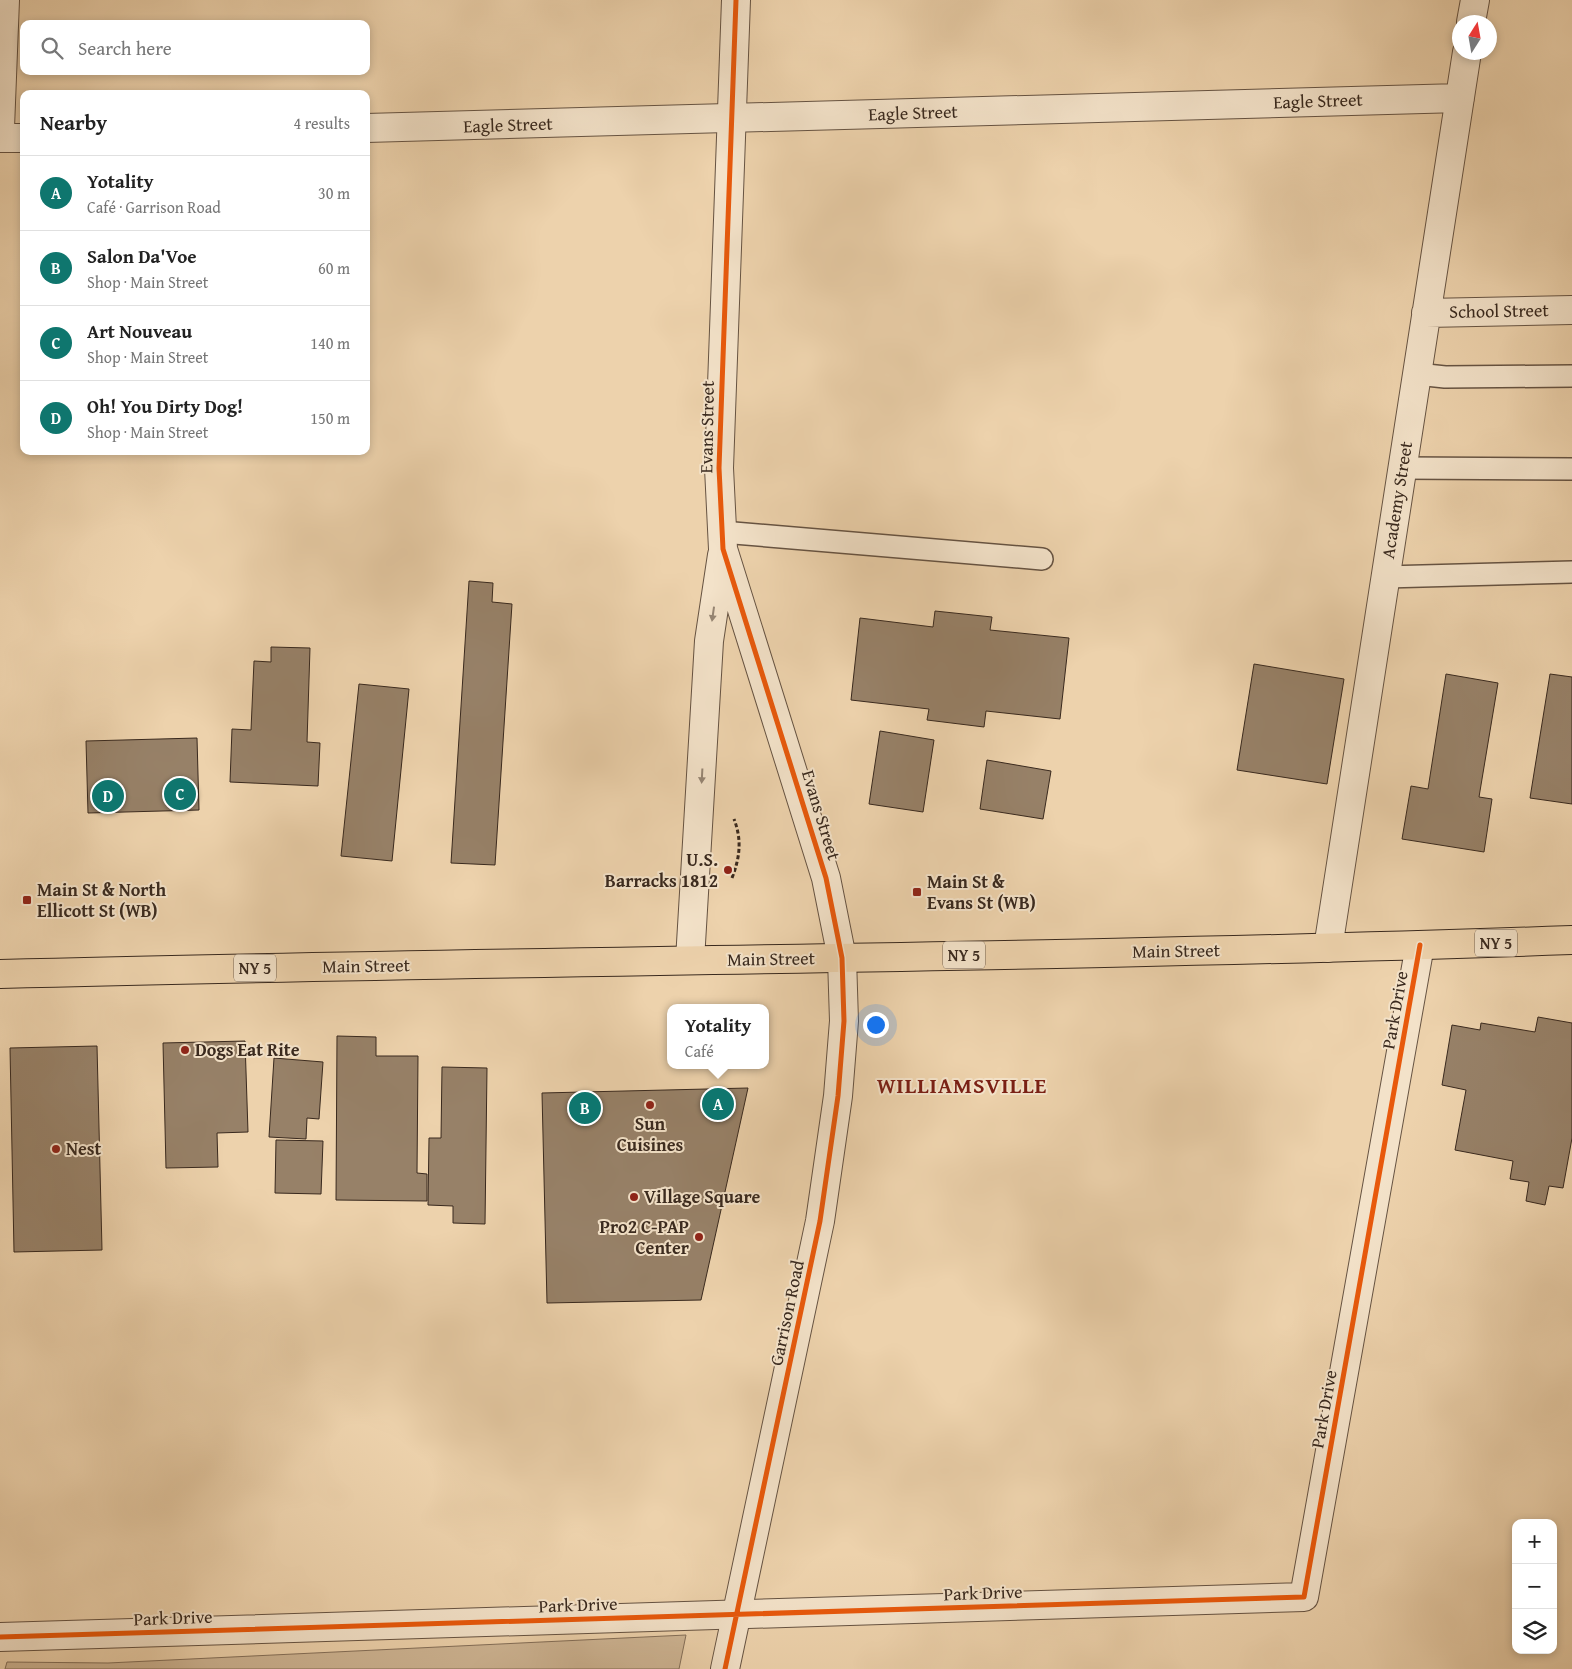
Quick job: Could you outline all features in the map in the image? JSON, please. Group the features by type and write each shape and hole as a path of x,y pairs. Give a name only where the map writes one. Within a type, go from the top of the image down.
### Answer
{"main road":[{"name":"Main Street","path":"0,974 1328,948 1572,940"}],"street":[{"path":"0,128 5,0"},
{"name":"Evans Street","path":"736,0 719,468 722,541 826,878 842,958"},
{"path":"1472,15 1475,0"},
{"name":"Academy Street","path":"1328,948 1466,60"},
{"name":"Eagle Street","path":"370,128 1460,98"},
{"path":"0,138 20,138"},
{"name":"School Street","path":"1426,313 1572,310"},
{"path":"690,960 709,641 722,541"},
{"name":"Park Drive","path":"0,1637 1304,1597 1420,945"},
{"name":"Garrison Road","path":"725,1669 823,1202 838,1096 844,1021 842,958"}],"lane":[{"path":"1417,374 1445,377 1572,376"},
{"path":"1402,468 1572,469"},
{"path":"722,541 1042,559"},
{"path":"1385,577 1572,572"}],"path":[{"path":"732,878 738,863 740,840 734,819"}],"shaded area":[{"path":"686,1635 679,1669 5,1669 7,1662 108,1663"}],"building":[{"path":"469,581 493,583 492,602 512,604 495,865 451,863"},
{"path":"935,611 992,617 990,630 1069,638 1060,719 986,711 984,727 927,720 929,709 851,700 860,618 933,627"},
{"path":"271,647 310,648 307,742 320,743 318,786 230,782 232,729 251,730 254,661 271,662"},
{"path":"1254,664 1344,679 1327,784 1237,770"},
{"path":"1446,674 1498,683 1479,797 1492,799 1484,852 1402,839 1411,786 1428,789"},
{"path":"1550,674 1572,677 1572,804 1530,798"},
{"path":"359,684 409,689 392,861 341,856"},
{"path":"880,731 934,740 923,812 869,804"},
{"path":"197,738 199,810 88,813 86,741"},
{"path":"987,760 1051,771 1043,819 980,809"},
{"path":"1538,1017 1572,1023 1572,1138 1563,1188 1549,1186 1545,1205 1526,1201 1529,1182 1510,1179 1513,1161 1455,1150 1466,1090 1442,1085 1452,1025 1480,1030 1481,1023 1535,1032"},
{"path":"337,1036 376,1037 376,1056 418,1056 417,1173 427,1174 427,1201 336,1200"},
{"path":"245,1041 248,1132 217,1133 218,1167 166,1168 163,1043"},
{"name":"Nest","path":"97,1046 102,1250 14,1252 10,1048"},
{"path":"274,1058 323,1062 319,1119 307,1118 306,1139 269,1137"},
{"path":"442,1067 487,1068 485,1224 453,1223 453,1206 428,1205 429,1138 441,1138"},
{"name":"Village Square","path":"748,1088 701,1300 547,1303 542,1093"},
{"path":"276,1140 323,1141 321,1194 275,1193"}],"cycle path":[{"path":"725,1669 820,1221 838,1096 844,1021 842,958 826,878 723,549 719,468 736,0"},
{"path":"0,1637 1304,1597 1420,945"}],"place":[{"name":"Art Nouveau","path":"180,794"},
{"name":"Oh! You Dirty Dog!","path":"108,796"},
{"name":"U.S. Barracks 1812","path":"728,870"},
{"name":"Main St & Evans St (WB)","path":"917,892"},
{"name":"Main St & North Ellicott St (WB)","path":"27,900"},
{"name":"Dogs Eat Rite","path":"185,1050"},
{"name":"Yotality","path":"718,1104"},
{"name":"Sun Cuisines","path":"650,1105"},
{"name":"Salon Da'Voe","path":"585,1108"},
{"name":"Nest","path":"56,1149"},
{"name":"Village Square","path":"634,1197"},
{"name":"Pro2 C-PAP Center","path":"699,1237"}],"district":[{"name":"WILLIAMSVILLE","path":"962,1085"}]}
